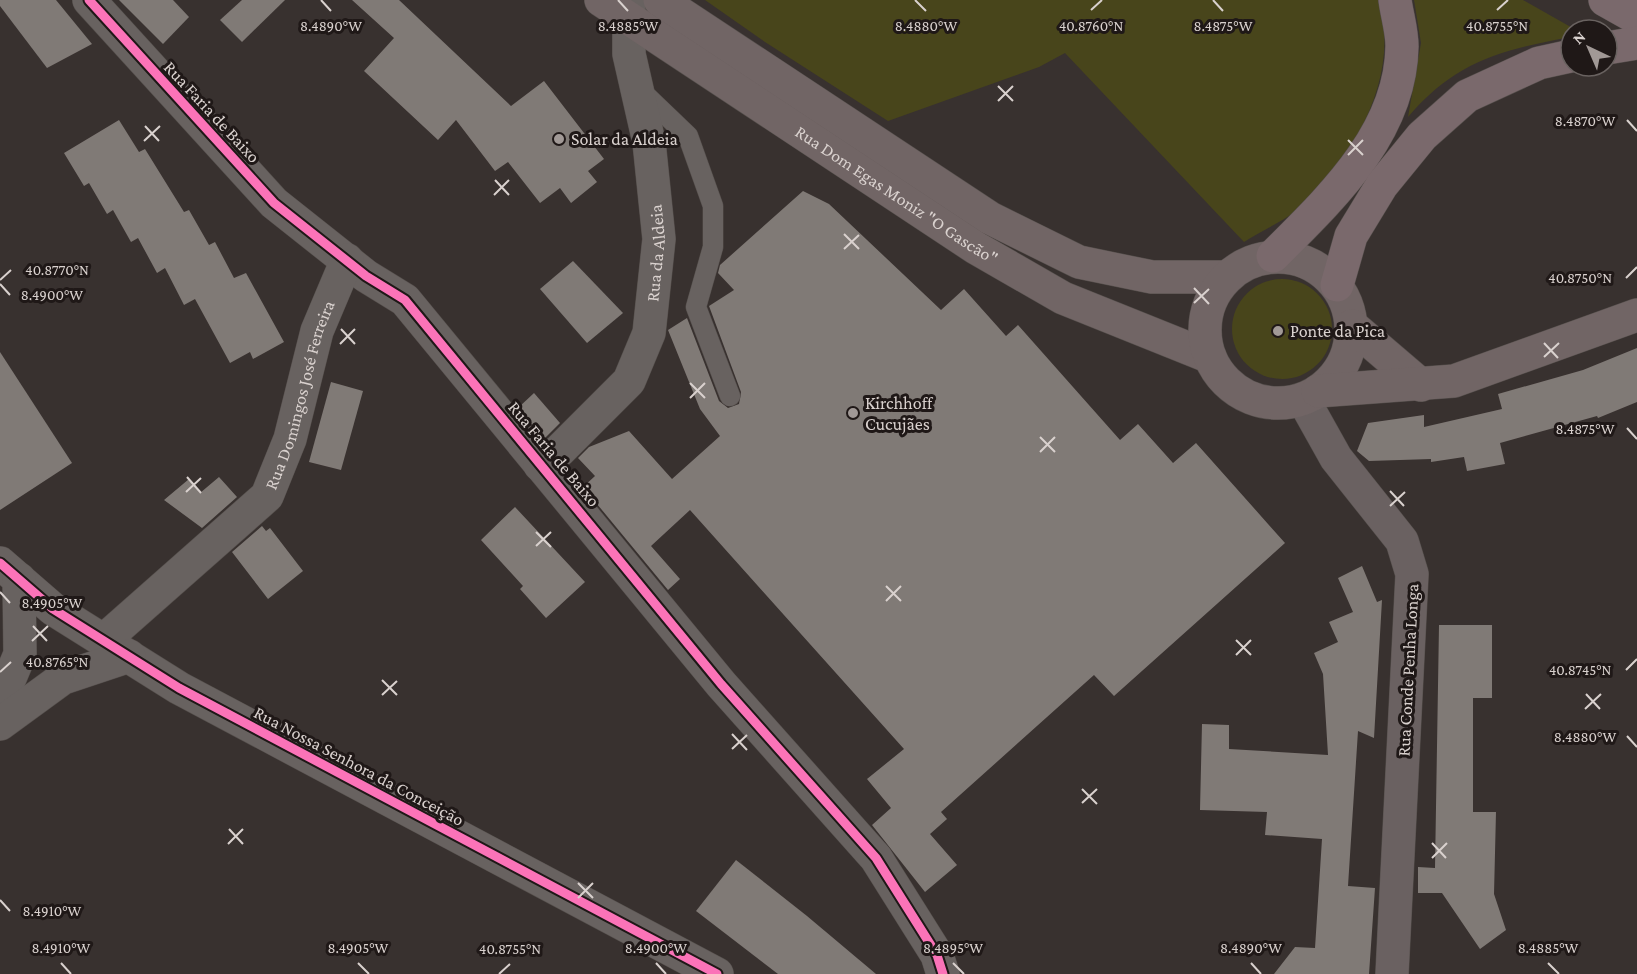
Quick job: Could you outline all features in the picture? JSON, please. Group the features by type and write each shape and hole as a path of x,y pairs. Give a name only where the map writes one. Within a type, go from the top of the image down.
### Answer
{"highway":[{"path":"1274,256 1339,190 1363,158 1380,126 1398,86 1402,44 1395,0"},
{"path":"1605,0 1637,18"},
{"path":"1619,46 1637,43"},
{"path":"1337,285 1352,236 1382,184 1422,136 1467,96 1539,63 1559,59"}],"main road":[{"name":"Rua Dom Egas Moniz \"O Gascão\"","path":"660,0 990,218 1069,257 1152,277 1227,277"},
{"name":"Rua Dom Egas Moniz \"O Gascão\"","path":"619,6 976,248 1063,298 1210,357"},
{"path":"1310,395 1333,379 1344,363 1350,345 1352,326 1348,304 1337,285 1320,268 1298,258 1274,256 1241,266 1227,277 1214,294 1206,314 1205,336 1210,357 1219,373 1231,387 1247,397 1275,402 1310,395 1454,381 1624,320"},
{"path":"1352,326 1421,385"}],"street":[{"name":"Rua Faria de Baixo","path":"89,0 274,203 366,276 405,300 721,684 876,858 937,955 943,974"},
{"name":"Rua da Aldeia","path":"540,465 559,451 629,381 649,333 659,239 650,142 619,6"},
{"name":"Rua Domingos José Ferreira","path":"116,648 267,496 290,439 317,331 347,260"},
{"name":"Rua Conde Penha Longa","path":"1310,395 1336,458 1402,541 1412,574 1392,974"},
{"name":"Rua Nossa Senhora da Conceição","path":"10,571 53,609 190,694 717,974"},
{"path":"0,702 20,654 10,571"},
{"path":"0,724 63,678 116,648"}],"lane":[{"path":"637,87 688,136 713,206 713,247 696,308 729,396"}],"shaded area":[{"path":"705,0 1378,0 1384,28 1384,56 1379,84 1369,112 1340,163 1297,210 1244,242 1065,53 1039,67 888,121 765,42"},
{"path":"1414,0 1523,0 1559,20 1559,40 1501,53 1481,61 1444,83 1408,117 1421,43"},
{"path":"1282,279 1301,283 1318,293 1328,310 1332,329 1328,348 1318,365 1301,375 1282,379 1263,375 1246,365 1236,348 1232,329 1236,310 1246,293 1263,283"}],"building":[{"path":"0,0 56,0 92,44 47,68 0,6"},
{"path":"119,0 173,0 189,17 163,44"},
{"path":"242,0 285,0 242,42 220,20"},
{"path":"352,0 399,0 511,106 544,81 604,159 588,171 597,182 571,203 560,188 540,203 508,162 495,171 456,120 438,140 364,71 394,38"},
{"path":"119,120 139,152 145,149 184,212 189,210 209,245 215,242 234,278 246,273 284,342 253,359 250,352 230,363 195,299 184,305 165,268 157,273 138,238 131,242 113,210 107,214 89,183 84,186 64,153"},
{"path":"803,191 829,204 941,310 964,289 1006,336 1018,325 1120,440 1138,424 1173,463 1196,443 1285,543 1114,696 1094,675 941,812 947,819 930,834 957,865 925,892 872,825 891,808 867,779 904,749 690,510 651,546 680,579 668,590 583,487 595,476 578,458 589,447 629,431 672,479 720,436 700,409 668,330 687,318 719,401 728,408 739,404 741,392 709,306 734,290 718,273 720,265"},
{"path":"573,261 623,313 587,343 540,289"},
{"path":"1637,348 1637,402 1598,418 1597,416 1500,443 1505,464 1467,471 1464,457 1431,462 1431,459 1369,461 1357,451 1368,423 1424,415 1424,427 1502,409 1498,394 1583,370"},
{"path":"0,352 72,463 0,510"},
{"path":"331,382 363,391 341,470 309,462"},
{"path":"534,393 560,423 544,439 518,408"},
{"path":"219,477 237,497 202,528 164,500 189,479 200,493"},
{"path":"515,507 585,582 546,618 520,589 523,586 481,540"},
{"path":"262,526 266,531 270,528 303,571 268,599 232,552"},
{"path":"1362,566 1377,602 1382,600 1374,738 1358,731 1348,886 1375,888 1369,974 1274,974 1295,947 1315,948 1322,839 1265,835 1267,812 1200,810 1202,724 1229,725 1229,749 1328,755 1323,674 1314,653 1338,642 1329,622 1353,612 1338,578"},
{"path":"1439,625 1492,625 1492,698 1473,698 1473,812 1496,812 1494,894 1506,930 1480,949 1442,893 1418,893 1418,867 1435,868"},
{"path":"736,860 876,974 778,974 696,911"}],"cycle path":[{"path":"89,0 274,203 366,276 405,300 721,684 876,858 937,955 943,974"},
{"path":"0,563 53,609 179,688 717,974"}],"place":[{"name":"Solar da Aldeia","path":"559,139"},
{"name":"Ponte da Pica","path":"1278,331"},
{"name":"Kirchhoff Cucujães","path":"853,413"}]}
